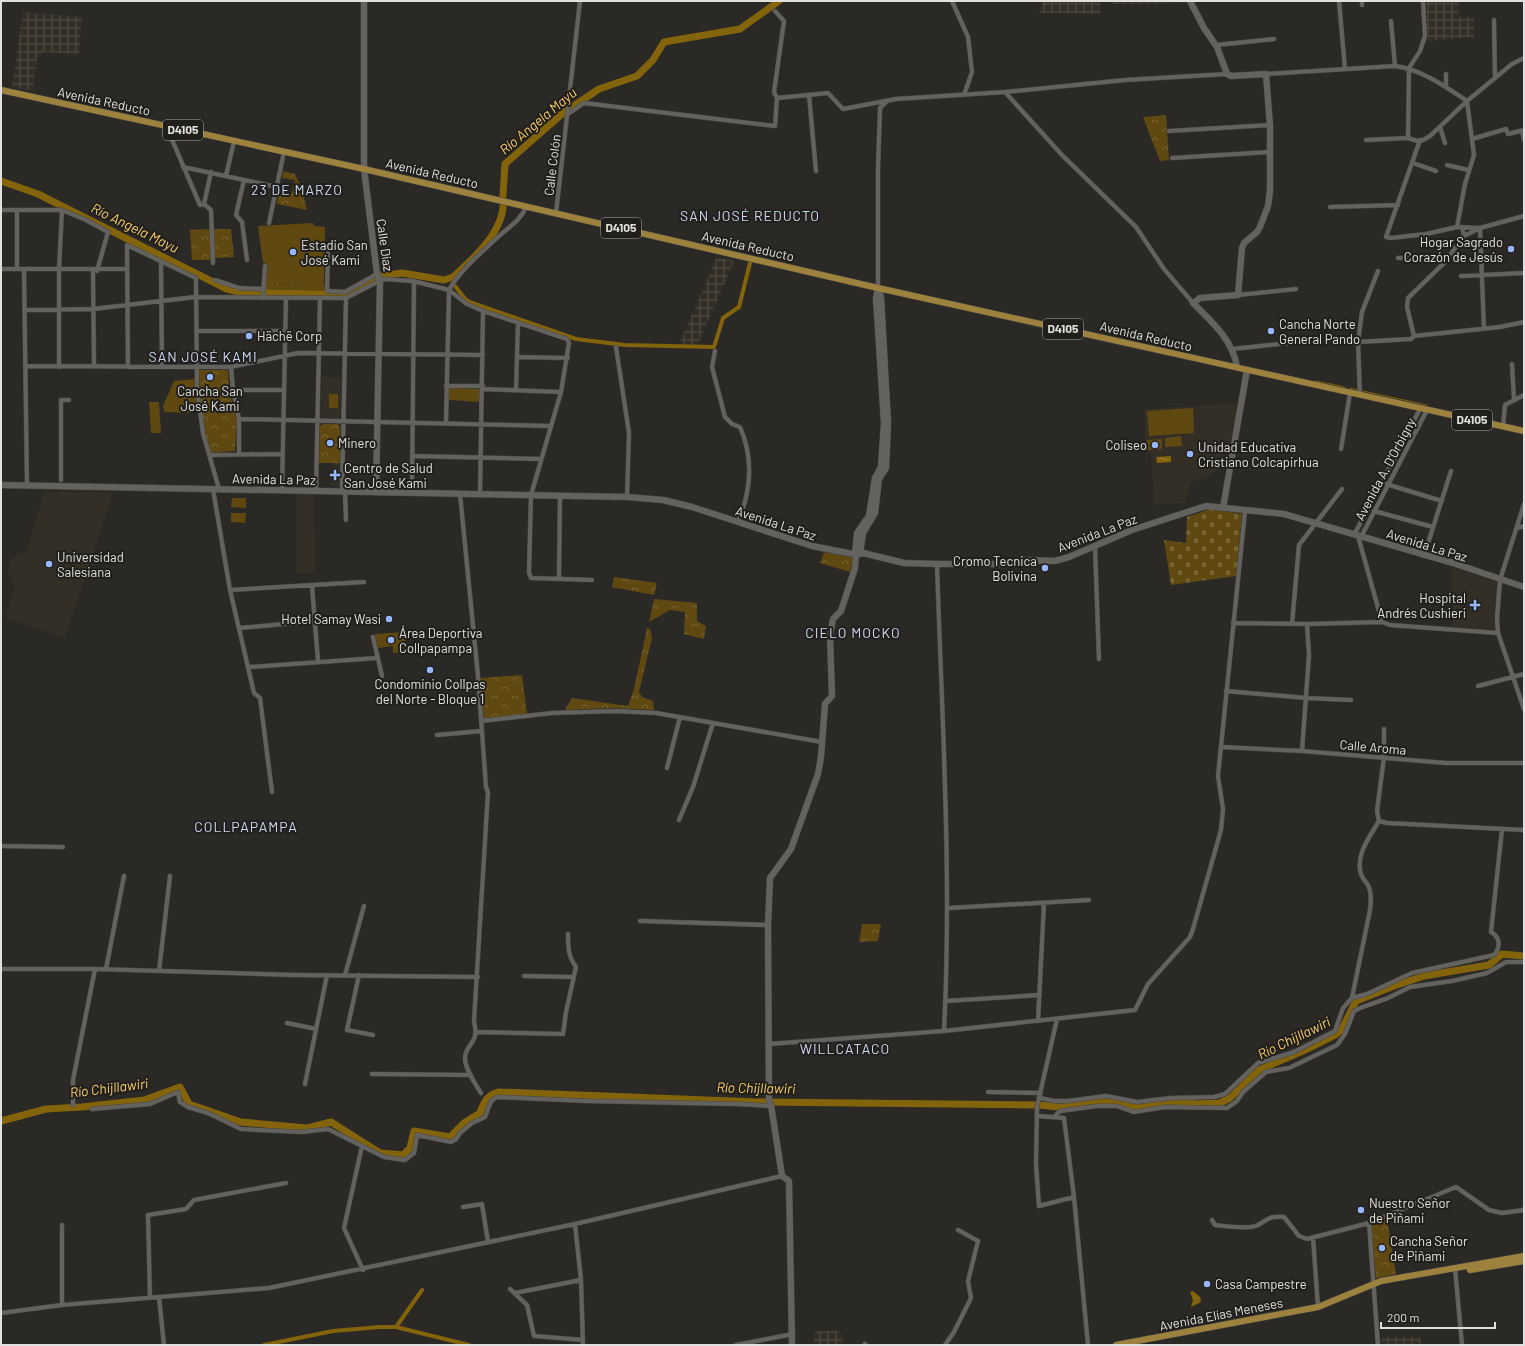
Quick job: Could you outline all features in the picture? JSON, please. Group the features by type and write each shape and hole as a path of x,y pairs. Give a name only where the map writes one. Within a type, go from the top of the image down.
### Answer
{"main road":[{"name":"Calle Díaz","path":"364,1 364,169 378,277 380,282 376,492"},
{"path":"1190,1 1204,28 1216,45 1227,74 1231,76 1266,74 1270,125 1270,191 1268,206 1258,232 1244,243 1242,248 1238,295 1200,298 1193,303 1224,335 1232,349 1237,367"},
{"name":"Avenida Reducto","path":"1,90 364,169 878,288 1420,409"},
{"path":"792,1345 789,1181 782,1176 771,1104 768,924 770,878 791,849 818,774 825,704 832,696 830,636 833,619 841,611 855,568 863,533 874,513 876,488 879,479 886,468 886,423 881,297 878,288"},
{"path":"1223,508 1247,370"},
{"name":"D4105","path":"1420,409 1524,431"},
{"name":"Avenida La Paz","path":"1,485 412,492 627,497 663,500 692,506 812,546 857,554 863,553 904,563 937,564 998,564 1025,560 1055,561 1132,530 1206,506 1284,514 1424,556 1453,563 1524,587"},
{"name":"Avenida Elías Meneses","path":"1116,1345 1318,1307 1374,1284 1380,1285 1524,1256"},
{"name":"Avenida Elías Meneses","path":"1455,1270 1524,1261"}],"street":[{"name":"Calle Colón","path":"556,213 580,1"},
{"path":"952,1 968,37 972,72 964,95"},
{"path":"1339,1 1345,69"},
{"path":"1408,138 1409,68 1420,51 1425,36 1423,1"},
{"path":"568,114 584,103 774,126 777,98 774,92 784,21 775,11"},
{"path":"1494,20 1495,78"},
{"path":"1391,21 1395,66"},
{"path":"1216,45 1274,39"},
{"path":"1366,140 1408,138 1420,140 1430,136 1467,101 1512,64 1524,58"},
{"path":"1266,74 1395,66 1409,68 1446,87 1467,101 1474,155 1468,170 1460,227 1464,236"},
{"path":"777,98 828,93 844,110 888,101 1005,92 1125,80 1227,74"},
{"path":"1446,74 1446,87"},
{"path":"1005,92 1062,155 1136,227 1164,269 1193,303"},
{"path":"809,95 816,170"},
{"path":"878,288 878,168 880,108 888,101"},
{"path":"1169,130 1270,125"},
{"path":"171,127 170,135 200,205 204,204 211,210 214,263"},
{"path":"1440,127 1445,143"},
{"path":"1472,139 1506,129 1508,134 1523,131 1524,140"},
{"path":"1420,140 1386,237 1391,238 1426,234 1460,227 1480,228"},
{"path":"226,176 234,141"},
{"path":"269,223 284,152"},
{"path":"1172,158 1270,152"},
{"path":"1413,163 1436,171"},
{"path":"1447,165 1468,170"},
{"path":"183,167 277,187"},
{"path":"204,204 211,172"},
{"path":"244,180 236,216 242,222 247,260"},
{"path":"1330,207 1398,205"},
{"path":"446,423 449,290 454,281 499,236 516,222 523,214 526,207"},
{"path":"1,210 62,210 86,220 108,232 95,271 93,310 94,366"},
{"path":"16,269 17,210"},
{"path":"59,367 59,270 62,210"},
{"path":"1414,336 1407,306 1408,298 1449,257 1464,236 1480,228 1524,216"},
{"path":"1480,228 1484,329"},
{"path":"128,367 127,244 196,278 196,366 203,433 216,489 230,590 254,693 260,698 272,792"},
{"path":"328,253 327,291 345,292 378,277 383,279 414,281 449,290 467,304 483,311 567,339 569,343 568,358 561,392 531,495 529,573 531,578 592,580"},
{"path":"1398,258 1449,257"},
{"path":"161,262 162,367"},
{"path":"263,298 265,266"},
{"path":"1,269 95,271 127,269"},
{"path":"24,270 27,486"},
{"path":"1360,395 1358,342 1362,312 1378,271"},
{"path":"1461,276 1524,273"},
{"path":"24,310 93,310 195,297 346,298 378,277"},
{"path":"215,280 239,288 263,289"},
{"path":"412,492 414,281"},
{"path":"1238,295 1296,289"},
{"path":"282,490 286,298"},
{"path":"316,491 320,298"},
{"path":"346,298 343,422 343,491 346,520"},
{"path":"480,494 483,388 483,311"},
{"path":"516,390 518,322"},
{"path":"1358,342 1410,339 1414,336 1484,329 1524,322"},
{"path":"197,331 286,331"},
{"path":"1232,349 1309,341"},
{"path":"616,347 628,433 627,497"},
{"path":"715,351 712,367 725,418 740,428 748,449 749,486 744,507 738,522"},
{"path":"26,366 231,367 298,352 483,355"},
{"path":"517,356 568,358"},
{"path":"1512,364 1514,400"},
{"path":"231,367 233,390 239,419 239,453"},
{"path":"446,386 561,392"},
{"path":"233,390 284,390"},
{"path":"1341,449 1350,393"},
{"path":"1503,426 1504,405 1524,394"},
{"path":"61,480 61,400 69,400"},
{"name":"Avenida A. D'Orbigny","path":"1358,536 1420,409"},
{"name":"Avenida A. D'Orbigny","path":"1358,536 1374,511 1384,484 1427,410"},
{"path":"239,419 551,426"},
{"path":"209,455 239,453 283,454"},
{"path":"412,456 541,459"},
{"path":"1424,556 1451,471"},
{"path":"1384,484 1442,501"},
{"path":"1292,624 1299,545 1342,489"},
{"path":"460,494 486,787 488,792 478,977 474,1021 477,1032 474,1041 467,1051 465,1059 470,1075 481,1093"},
{"path":"559,578 560,496"},
{"path":"1524,504 1500,580 1497,619 1498,633 1524,709"},
{"path":"769,1044 944,1031 1038,1022 1135,1010 1148,984 1190,937 1221,830 1223,809 1218,776 1232,623 1245,511"},
{"path":"1374,511 1433,527"},
{"path":"1517,528 1524,526"},
{"path":"1358,536 1382,622"},
{"path":"1095,546 1099,659"},
{"path":"937,564 949,908 944,1031"},
{"path":"230,590 364,582"},
{"path":"312,586 318,661"},
{"path":"240,628 316,622"},
{"path":"1232,623 1307,624 1382,622 1390,625 1498,633"},
{"path":"1302,751 1309,655 1307,624"},
{"path":"373,637 382,676"},
{"path":"249,667 377,658"},
{"path":"1478,686 1524,674"},
{"path":"1226,691 1350,700"},
{"path":"481,721 552,712 610,711 656,713 822,742"},
{"path":"667,768 680,717"},
{"path":"679,820 693,787 713,723"},
{"path":"1039,1100 1068,1101 1106,1096 1136,1102 1171,1098 1202,1098 1220,1096 1229,1090 1258,1063 1294,1052 1335,1031 1343,1008 1352,998 1371,898 1369,887 1361,874 1361,862 1364,845 1379,821 1377,811 1384,757 1384,729"},
{"path":"437,735 482,731"},
{"name":"Calle Aroma","path":"1221,747 1302,751 1446,763 1524,763"},
{"path":"1379,821 1387,823 1524,830"},
{"path":"1352,998 1367,994 1412,973 1494,955 1498,951 1498,939 1491,932 1502,829"},
{"path":"1,846 63,846"},
{"path":"106,969 124,876"},
{"path":"159,971 170,876"},
{"path":"949,908 1089,900"},
{"path":"1038,1022 1044,903"},
{"path":"346,975 364,906"},
{"path":"640,921 768,924"},
{"path":"477,1032 563,1034 572,977 576,967 569,955 568,934"},
{"path":"1054,1117 1060,1111 1097,1106 1117,1106 1134,1112 1165,1107 1228,1108 1237,1101 1243,1092 1266,1072 1289,1068 1336,1045 1345,1034 1354,1011 1360,1008 1388,998 1410,987 1452,981 1487,973 1506,962 1524,962"},
{"path":"1,969 106,969 327,975 478,977"},
{"path":"73,1105 73,1080 95,969"},
{"path":"305,1084 327,975"},
{"path":"359,975 347,1030 373,1035"},
{"path":"524,976 572,977"},
{"path":"946,1001 1040,995"},
{"path":"1057,1019 1037,1107 1036,1164 1039,1206 1074,1197"},
{"path":"288,1023 316,1029"},
{"path":"372,1074 470,1075"},
{"path":"92,1109 150,1104 178,1092 180,1102 188,1107 208,1113 241,1129 302,1132 328,1129 384,1158 405,1160 414,1153 417,1135 451,1142 472,1123 484,1117 491,1101 497,1097 587,1101 771,1104"},
{"path":"988,1092 1041,1093"},
{"path":"1038,1116 1064,1118 1074,1197 1088,1345"},
{"path":"362,1146 344,1228 363,1270"},
{"path":"1,1313 62,1305 268,1288 363,1270 575,1224 782,1176"},
{"path":"150,1298 148,1215 186,1209 194,1200 286,1183"},
{"path":"1212,1220 1215,1225 1247,1227 1258,1225 1271,1216 1284,1217 1299,1236 1307,1239 1369,1223 1456,1188 1489,1210 1502,1213 1524,1210"},
{"path":"463,1207 482,1204 488,1242"},
{"path":"1369,1223 1378,1345"},
{"path":"510,1289 527,1305 534,1336 583,1343 581,1280 575,1224"},
{"path":"62,1225 62,1305"},
{"path":"945,1345 954,1332 972,1298 968,1281 978,1241 958,1230"},
{"path":"1313,1237 1318,1307"},
{"path":"1455,1270 1462,1345"},
{"path":"515,1293 581,1280"},
{"path":"159,1297 164,1345"},
{"path":"736,1345 792,1334"}],"shaded area":[{"path":"1043,1 1100,1 1100,14 1039,13"},
{"path":"1111,1 1185,1 1186,3 1111,4"},
{"path":"1426,1 1459,1 1459,17 1474,17 1474,37 1428,41"},
{"path":"23,12 82,17 79,54 43,52 36,61 33,91 12,87"},
{"path":"717,257 734,261 696,348 678,347"},
{"path":"322,377 341,378 340,419 321,419"},
{"name":"Unidad Educativa Cristiano Colcapirhua","path":"1238,403 1226,465 1205,478 1190,483 1186,503 1154,505 1151,454 1146,455 1144,409"},
{"name":"Centro de Salud San José Kami","path":"332,463 340,463 339,486 331,486"},
{"name":"Universidad Salesiana","path":"44,492 113,493 65,638 5,618 15,587 8,574 8,568 11,560 17,555 26,552"},
{"path":"296,495 314,495 315,573 296,573"},
{"name":"Hospital Andrés Cushieri","path":"1452,567 1498,583 1495,627 1493,629 1453,627"},
{"path":"834,1330 843,1334 843,1345 814,1345 814,1332"},
{"path":"1381,1337 1420,1337 1421,1345 1382,1345"}],"green space":[{"path":"1166,115 1169,160 1160,161 1143,117"},
{"path":"283,171 295,174 302,190 307,210 277,204 279,192 292,194 295,180 282,178"},
{"name":"Estadio San José Kami","path":"313,223 314,226 325,227 324,284 266,283 266,263 263,263 258,226"},
{"path":"210,229 211,260 192,260 190,230"},
{"path":"214,229 231,229 234,257 215,258"},
{"path":"266,283 324,284 326,292 330,293 330,297 264,296"},
{"path":"199,370 228,370 229,390 237,419 235,451 210,453 202,412"},
{"path":"195,379 197,405 190,406 190,413 164,412 163,406 174,381"},
{"path":"449,388 480,389 479,402 449,400"},
{"path":"329,394 338,394 338,408 329,408"},
{"path":"149,402 159,402 161,433 151,433"},
{"path":"1193,408 1194,433 1149,436 1147,411"},
{"path":"323,424 338,424 340,427 340,463 319,463 320,426"},
{"path":"1181,436 1182,446 1165,447 1165,438"},
{"name":"Coliseo","path":"1162,439 1162,449 1147,450 1147,440"},
{"path":"232,498 246,498 246,508 231,507"},
{"path":"1210,509 1242,514 1236,576 1171,585 1164,540 1186,543 1187,517"},
{"path":"231,513 246,513 245,523 231,522"},
{"path":"824,552 854,558 850,572 820,563"},
{"path":"614,577 657,583 654,595 612,587"},
{"path":"654,599 697,603 697,621 706,626 704,639 684,634 685,612 670,610 649,622"},
{"path":"647,628 650,629 652,638 639,692 642,697 653,701 654,710 614,708 565,710 572,698 628,706 634,689"},
{"name":"Área Deportiva Collpapampa","path":"404,632 406,652 393,653 393,646 378,648 375,634"},
{"path":"522,675 527,714 484,719 480,678"},
{"path":"862,924 881,924 878,941 859,942"},
{"path":"1387,1219 1396,1274 1376,1278 1371,1225"}],"water":[{"path":"1171,456 1171,462 1157,463 1156,457"},
{"path":"1193,1291 1200,1297 1201,1302 1191,1307 1193,1300 1190,1292"}],"waterway":[{"name":"Río Angela Mayu","path":"503,195 505,164 563,113 599,89 637,76 653,60 664,42 740,29 779,1"},
{"name":"Río Angela Mayu","path":"1,181 38,194 227,289 243,293 259,293"},
{"name":"Río Angela Mayu","path":"380,276 402,273 444,280 453,277 469,263 491,237 497,227 503,207"},
{"path":"455,286 466,300 472,303 576,339 625,345 714,347 723,318 739,307 750,263"},
{"name":"Río Angela Mayu","path":"266,293 345,295 375,279"},
{"path":"1316,381 1345,387"},
{"path":"1350,388 1358,390"},
{"path":"1363,391 1427,405"},
{"name":"Río Chijllawiri","path":"1,1121 46,1109 82,1107 144,1100 180,1087 189,1104 241,1122 307,1128 331,1122 380,1153 403,1155 410,1148 414,1131 450,1137 464,1123 480,1113 489,1097 499,1092 758,1102 1039,1105 1059,1107 1110,1101 1134,1107 1173,1101 1196,1104 1220,1103 1230,1098 1259,1070 1335,1035 1342,1029 1356,1001 1424,976 1489,965 1502,954 1524,956"},
{"path":"396,1327 422,1290"},
{"path":"264,1345 333,1331 380,1327 396,1327 469,1345"}],"place":[{"name":"Hogar Sagrado Corazón de Jesús","path":"1511,249"},
{"name":"Estadio San José Kami","path":"293,252"},
{"name":"Cancha Norte General Pando","path":"1271,331"},
{"name":"Hächë Corp","path":"249,336"},
{"name":"Cancha San José Kami","path":"210,377"},
{"name":"Minero","path":"330,443"},
{"name":"Coliseo","path":"1155,445"},
{"name":"Unidad Educativa Cristiano Colcapirhua","path":"1190,454"},
{"name":"Centro de Salud San José Kami","path":"335,475"},
{"name":"Universidad Salesiana","path":"49,564"},
{"name":"Cromo Tecnica Bolivina","path":"1045,568"},
{"name":"Hospital Andrés Cushieri","path":"1475,605"},
{"name":"Hotel Samay Wasi","path":"389,619"},
{"name":"Área Deportiva Collpapampa","path":"391,640"},
{"name":"Condominio Collpas del Norte - Bloque 1","path":"430,670"},
{"name":"Nuestro Señor de Piñami","path":"1361,1210"},
{"name":"Cancha Señor de Piñami","path":"1382,1248"},
{"name":"Casa Campestre","path":"1207,1284"}],"district":[{"name":"23 DE MARZO","path":"297,190"},
{"name":"SAN JOSÉ REDUCTO","path":"750,216"},
{"name":"SAN JOSÉ KAMI","path":"203,357"},
{"name":"CIELO MOCKO","path":"853,633"},
{"name":"COLLPAPAMPA","path":"246,827"},
{"name":"WILLCATACO","path":"845,1049"}]}
